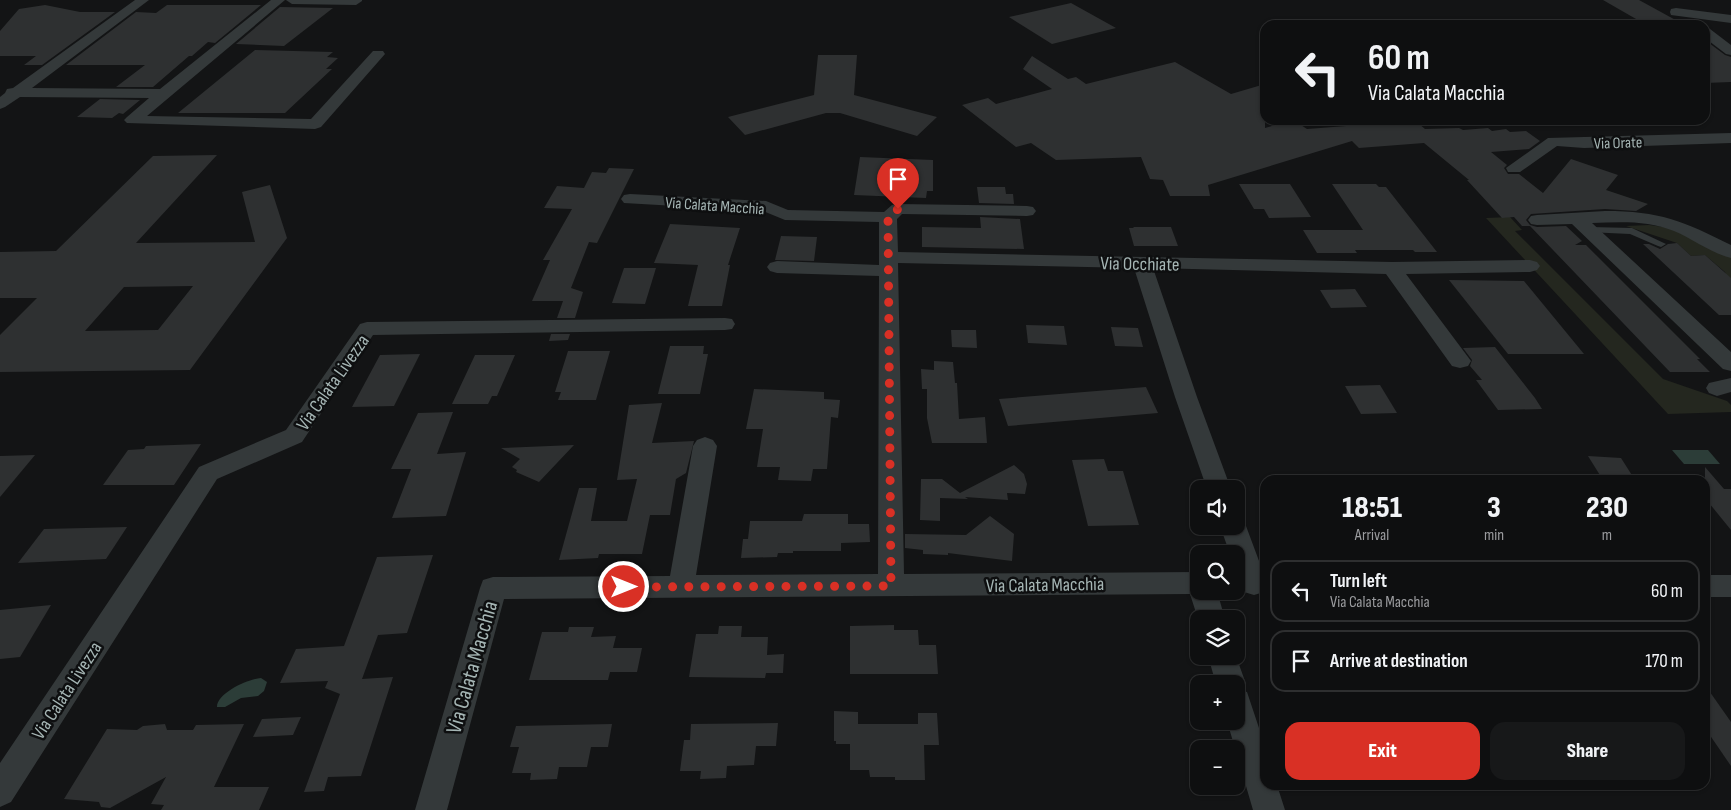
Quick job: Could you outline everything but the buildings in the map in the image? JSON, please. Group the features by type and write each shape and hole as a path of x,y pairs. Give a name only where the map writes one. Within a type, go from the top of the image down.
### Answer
{"street":[{"path":"0,104 8,92 143,0"},
{"path":"279,0 132,120 314,124 378,54"},
{"path":"292,0 356,1"},
{"path":"1688,20 1676,12 1731,19"},
{"path":"1710,36 1731,51"},
{"path":"8,92 164,94"},
{"name":"Via Orate","path":"1514,168 1554,141 1584,143 1731,138"},
{"name":"Via Calata Macchia","path":"630,200 766,206 785,216 888,217 898,209 1027,211"},
{"path":"888,217 891,586"},
{"path":"1537,220 1584,225 1652,219 1672,224 1731,252"},
{"path":"1584,225 1731,364"},
{"path":"1142,263 1216,480"},
{"name":"Via Occhiate","path":"888,264 1142,263 1392,268 1530,266"},
{"path":"777,267 888,264"},
{"path":"1392,268 1460,361"},
{"name":"Via Calata Livezza","path":"0,791 208,474 294,436 367,329 725,324"},
{"path":"681,587 705,446"},
{"path":"1236,535 1252,584"},
{"name":"Via Calata Macchia","path":"431,810 493,588 1190,583"},
{"path":"1710,586 1731,586"},
{"path":"1245,730 1260,781"},
{"path":"1263,790 1269,810"}],"lane":[{"path":"1584,225 1632,231 1662,244"}],"shaded area":[{"path":"1510,217 1522,230 1515,231 1663,379 1727,401 1731,405 1731,412 1668,414 1486,218"},
{"path":"1649,225 1670,228 1731,257 1731,290 1725,272 1705,255 1691,256 1677,243 1626,226"},
{"path":"1672,450 1708,450 1720,464 1684,464"},
{"path":"261,678 267,682 264,691 258,696 241,698 225,707 217,707 218,702 227,692 241,684"}],"route":[{"path":"624,587 891,586 888,217 898,209"}]}
